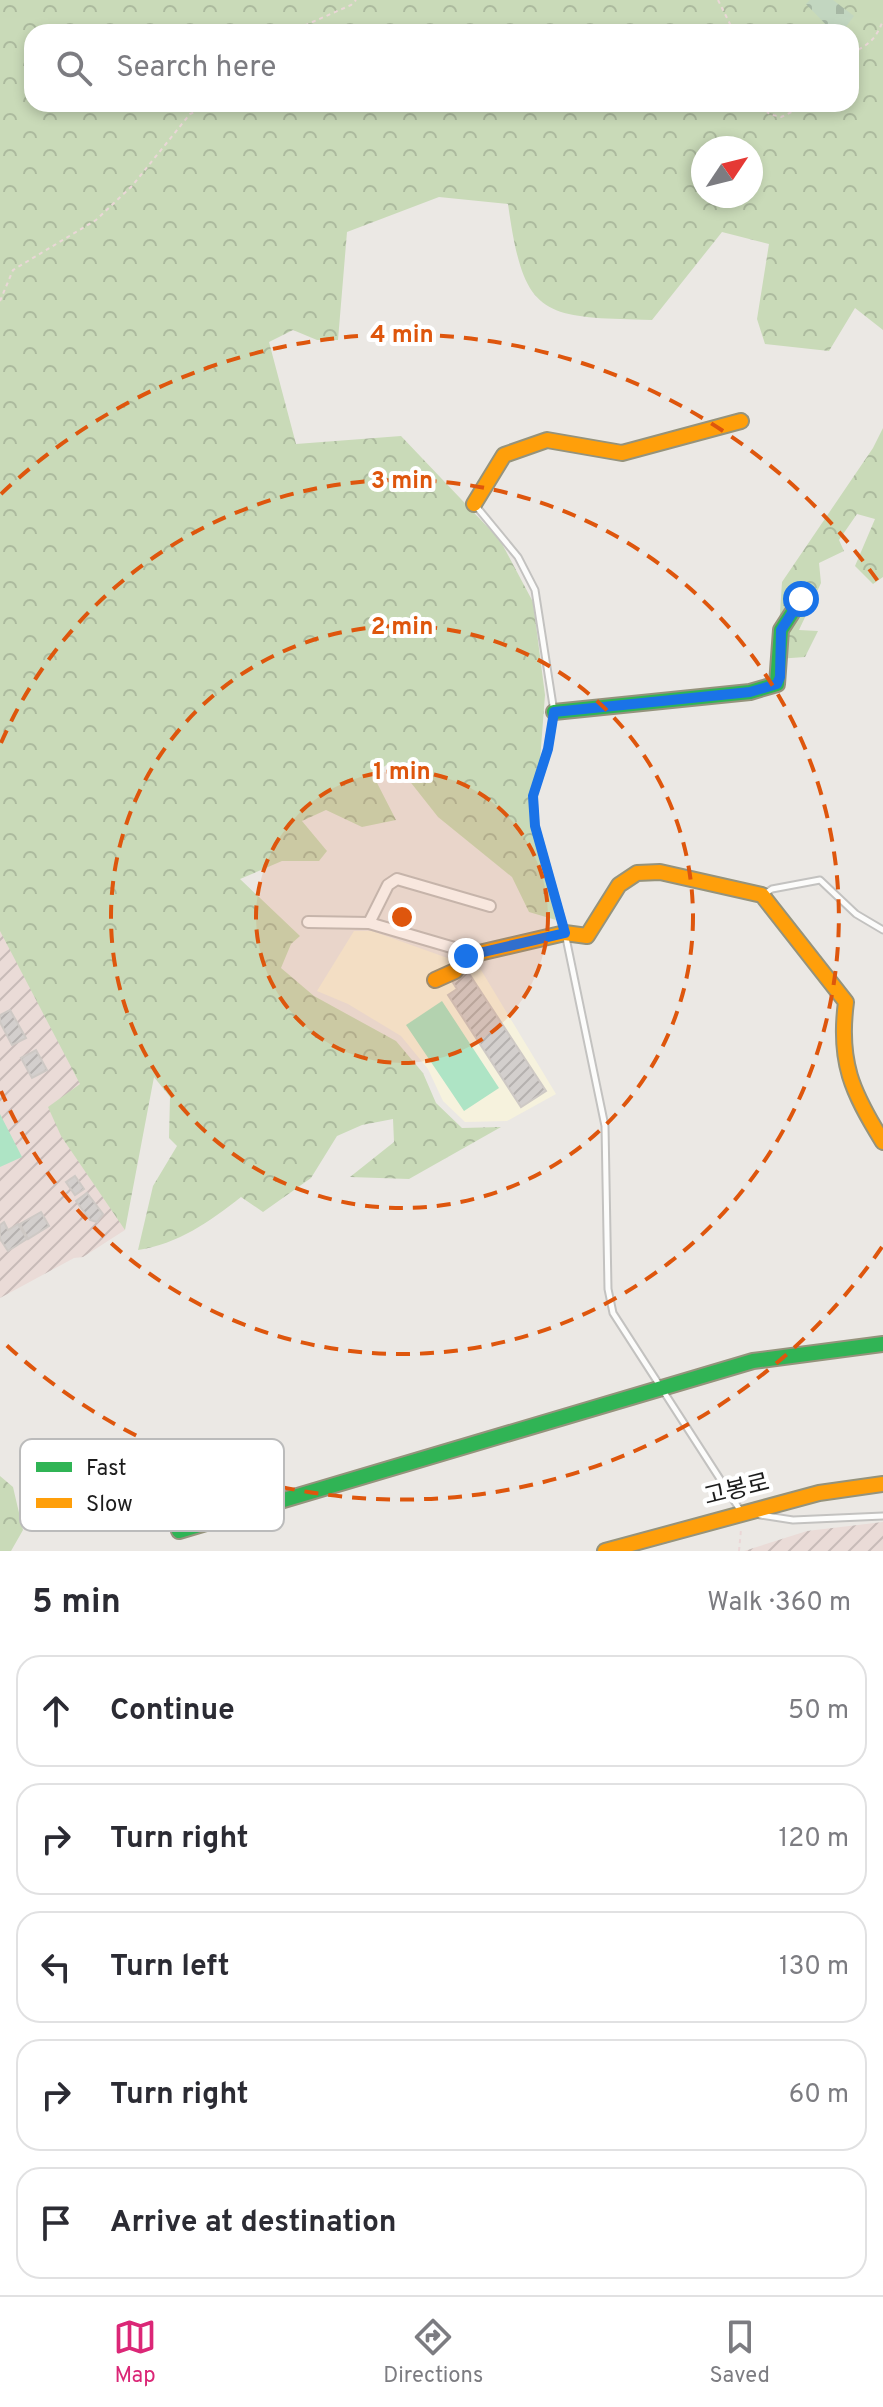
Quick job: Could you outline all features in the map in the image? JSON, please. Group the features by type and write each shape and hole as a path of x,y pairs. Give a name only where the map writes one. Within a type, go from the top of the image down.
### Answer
{"street":[{"path":"474,504 504,455 547,440 622,453 741,421"},
{"path":"554,712 750,692 777,684 780,677 781,630 801,599"},
{"path":"435,980 455,971 466,956 565,933 587,936 619,885 637,873 660,872 762,895 846,1002 841,1029 842,1064 861,1107 883,1142"},
{"path":"369,923 388,885 397,879 490,906"},
{"path":"308,922 369,923 458,949 466,956"},
{"path":"284,1500 753,1361 883,1344"},
{"name":"고봉로","path":"605,1551 819,1493 883,1484"}],"lane":[{"path":"474,504 518,557 535,590 554,712 548,749 533,796 535,826 565,933 605,1126 610,1301 619,1325 742,1513 793,1520 883,1516"},
{"path":"762,895 772,889 820,880 856,914 883,930"}],"path":[{"path":"308,24 356,0"},
{"path":"718,0 730,24"},
{"path":"859,50 878,34 883,20"},
{"path":"0,301 13,270 96,220 132,186 195,112"},
{"path":"768,112 781,117 792,112"},
{"path":"739,1551 742,1513"}],"shaded area":[{"path":"0,714 125,1230 83,1257 74,1258 0,1298"},
{"path":"354,931 372,931 481,970 556,1094 507,1121 465,1122 443,1101 428,1069 401,1036 348,1004 317,991"},
{"path":"883,1522 883,1551 744,1551 807,1531"}],"green space":[{"path":"0,0 883,0 883,330 855,308 829,351 765,344 757,319 769,244 722,232 652,320 585,317 562,312 545,304 532,290 522,270 508,204 439,197 347,232 338,340 317,340 293,330 269,342 296,444 401,436 500,540 533,602 545,695 535,826 556,920 529,912 512,877 438,817 393,760 373,775 396,820 362,827 326,810 302,821 327,851 319,861 282,861 240,879 300,936 291,944 281,968 314,996 396,1041 423,1073 436,1103 462,1128 501,1127 409,1179 350,1177 394,1142 393,1119 362,1125 337,1136 311,1178 263,1212 241,1197 192,1231 166,1243 138,1250 153,1186 177,1146 169,1138 170,1097 154,1077 125,1230 61,1136 48,1107 80,1084 0,931"},
{"path":"810,0 833,0 854,16 848,24 825,24 806,4"},
{"path":"883,428 883,577 873,584 855,566 875,519 857,514 839,540 844,551 819,563 821,583 799,630 818,631 805,657 777,659 782,582 873,448"},
{"path":"442,1001 499,1088 464,1111 406,1025"},
{"path":"0,1114 22,1157 0,1167"},
{"path":"0,1476 13,1487 22,1531 11,1551 0,1551"}],"building":[{"path":"468,972 546,1091 521,1107 448,995 457,989 452,981"},
{"path":"10,1010 26,1038 12,1045 0,1022 0,1015"},
{"path":"36,1050 47,1070 32,1078 21,1058"},
{"path":"75,1176 84,1189 75,1195 66,1182"},
{"path":"87,1193 103,1214 97,1222 90,1220 76,1201"},
{"path":"41,1212 49,1226 28,1239 20,1224"},
{"path":"4,1222 8,1230 18,1224 27,1239 8,1251 0,1239 0,1225"}],"traffic: fast":[{"path":"554,712 750,692 777,684 781,630 801,599"},
{"path":"284,1500 753,1361 883,1344"}],"traffic: slow":[{"path":"474,504 504,455 547,440 622,453 741,421"},
{"path":"435,980 455,971 466,956 565,933 587,936 619,885 637,873 660,872 762,895 846,1002 844,1042 850,1076 883,1142"},
{"path":"605,1551 819,1493 883,1484"}],"route":[{"path":"466,956 565,933 535,826 533,796 548,749 554,712 750,692 777,684 781,665 781,630 801,599"}]}
